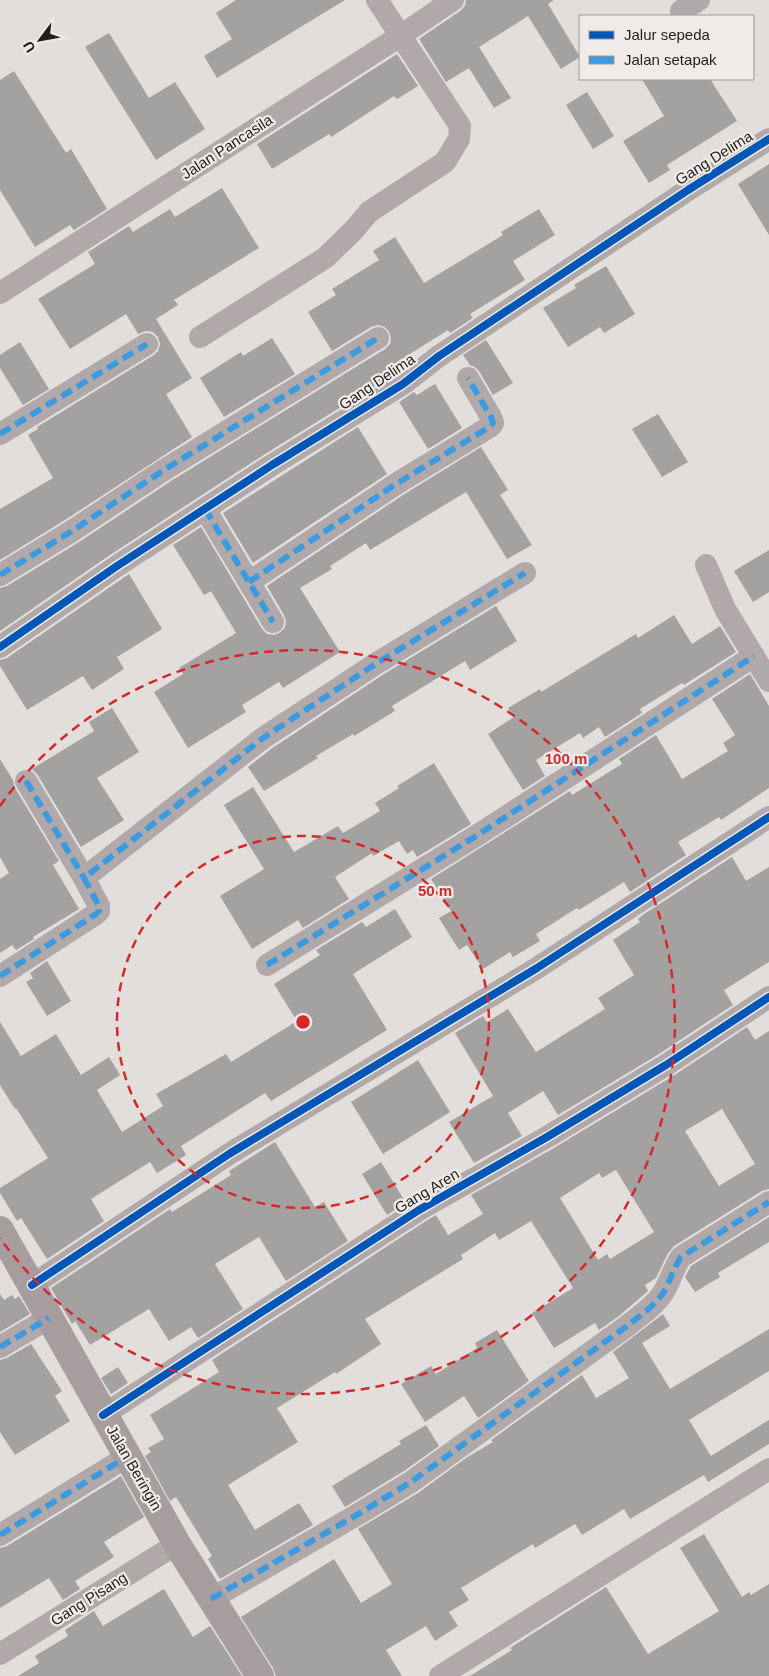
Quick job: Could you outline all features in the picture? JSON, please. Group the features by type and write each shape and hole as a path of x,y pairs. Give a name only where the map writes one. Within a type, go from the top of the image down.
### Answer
{"street":[{"path":"200,336 325,258 353,231 368,212 444,162 460,139 460,126 377,0"},
{"name":"Jalan Pancasila","path":"0,294 453,0"},
{"name":"Gang Delima","path":"0,648 117,566 272,465 403,384 439,356 688,190 769,140"},
{"path":"0,575 72,531 164,470 378,338"},
{"path":"0,434 147,344"},
{"path":"249,582 396,484 491,426 493,422 491,417 468,378"},
{"path":"205,509 273,622"},
{"path":"706,565 717,592 769,681"},
{"path":"84,878 263,738 376,663 525,573"},
{"path":"267,965 476,836 754,656"},
{"path":"0,976 99,911 99,906 84,878 26,782"},
{"path":"32,1285 230,1154 537,968 769,817"},
{"name":"Gang Aren","path":"103,1414 419,1210 547,1137 641,1080 769,997"},
{"path":"211,1599 411,1482 619,1332 654,1304 663,1293 681,1257 769,1202"},
{"name":"Jalan Beringin","path":"0,1230 177,1544 260,1676"},
{"path":"0,1347 49,1318"},
{"path":"0,1535 128,1456"},
{"path":"440,1676 769,1469"},
{"name":"Gang Pisang","path":"0,1654 177,1544"}],"building":[{"path":"236,0 345,0 217,78 204,56 232,39 216,13"},
{"path":"466,0 554,0 548,4 579,58 561,69 528,16 479,47 511,98 494,108 469,68 446,82 419,39 465,6"},
{"path":"109,33 149,98 175,82 205,129 156,160 85,47"},
{"path":"397,54 418,86 397,99 394,96 331,137 329,134 272,169 257,144"},
{"path":"14,71 66,153 71,149 107,209 74,230 70,225 35,247 0,190 0,80"},
{"path":"643,80 711,80 737,121 667,165 670,170 649,183 623,141 664,116"},
{"path":"587,92 614,136 593,149 566,105"},
{"path":"769,164 769,235 738,184"},
{"path":"222,188 259,248 174,300 178,305 156,319 192,378 166,394 192,437 0,560 0,509 53,478 28,435 38,429 37,427 154,355 158,351 160,344 158,337 153,332 146,331 138,334 126,314 70,349 38,299 95,264 88,252 129,226 133,232 170,209 175,217"},
{"path":"539,209 555,235 513,261 525,280 470,314 473,318 450,333 448,330 397,362 401,369 396,373 265,454 110,555 0,631 0,588 7,586 79,542 171,481 385,349 390,344 389,332 385,327 378,325 371,327 332,351 308,312 336,295 332,289 379,260 373,251 395,237 424,283 503,235 501,232"},
{"path":"606,266 635,314 604,333 600,327 568,347 543,308 576,288 574,285"},
{"path":"272,338 295,374 224,417 200,378 241,352 243,356"},
{"path":"486,340 513,383 493,395 479,371 470,365 463,355"},
{"path":"20,342 49,389 23,405 0,368 0,355"},
{"path":"435,384 462,428 428,449 399,402 414,392 417,395"},
{"path":"658,414 688,462 662,477 632,429"},
{"path":"358,427 387,474 253,563 223,513"},
{"path":"481,447 508,490 500,495 532,545 507,559 466,492 370,550 366,543 330,566 332,569 300,588 340,652 283,688 279,682 242,705 246,712 188,748 154,692 183,674 179,668 236,633 211,591 204,595 173,545 201,527 262,629 267,634 274,635 285,628 286,621 267,586 403,495"},
{"path":"769,550 769,592 753,602 734,571"},
{"path":"129,574 162,629 117,657 124,669 92,690 83,676 27,710 0,666 0,660 7,658"},
{"path":"496,606 517,641 470,670 465,661 392,706 395,711 316,756 318,758 264,791 248,767 271,749 384,674"},
{"path":"674,615 692,644 720,626 736,652 684,685 682,683 640,709 642,713 605,737 599,727 583,738 580,733 536,760 545,776 523,790 488,734 514,717 508,708 540,689 541,692 636,634 638,638"},
{"path":"750,674 769,706 769,788 721,820 719,817 678,842 686,855 630,892 624,882 579,910 577,908 536,934 540,941 513,957 510,952 483,969 467,945 459,950 439,918 451,911 431,879 570,791 572,795 622,764 619,759 656,735 682,779 728,751 723,743 735,735 712,699"},
{"path":"112,708 139,752 97,778 124,820 81,847 37,774 32,769 94,731 89,722"},
{"path":"0,759 13,780 15,788 59,861 53,865 79,909 33,937 34,939 16,950 12,945 0,953 0,879 9,873 0,857"},
{"path":"434,763 471,824 417,857 413,850 407,854 399,841 373,856 372,853 335,877 349,899 303,928 298,920 252,949 220,896 264,869 224,805 253,787 294,852 338,826 343,833 380,811 375,803 399,788 397,786"},
{"path":"732,857 746,881 769,867 769,962 724,990 733,1005 659,1054 558,1115 543,1091 508,1113 522,1136 474,1163 449,1122 493,1096 455,1033 483,1016 487,1022 508,1009 536,1052 605,1009 598,998 634,975 613,940 640,922 638,919 644,914"},
{"path":"395,909 412,937 353,974 387,1030 271,1101 265,1093 181,1146 186,1155 157,1173 150,1162 91,1199 104,1221 47,1259 21,1218 17,1221 0,1193 0,1188 48,1158 0,1085 0,1022 21,1056 56,1034 81,1075 109,1057 120,1075 97,1090 122,1132 163,1106 156,1094 226,1054 231,1062 297,1021 274,984 320,955 316,950 362,922 366,927"},
{"path":"47,961 71,1001 47,1016 26,982 33,978 30,973"},
{"path":"747,1027 755,1040 769,1031 769,1189 762,1191 674,1246 667,1255 656,1278 645,1285 648,1291 619,1316 599,1330 595,1323 554,1348 532,1313 573,1288 531,1221 499,1240 495,1233 461,1255 463,1259 365,1319 381,1344 336,1374 335,1372 277,1408 298,1442 228,1485 255,1530 299,1503 313,1525 220,1579 208,1559 212,1556 176,1497 170,1501 145,1456 151,1452 148,1448 164,1439 150,1415 219,1372 212,1360 426,1221 436,1215 448,1235 483,1214 471,1195 554,1148 673,1076","holes":["722,1109 755,1164 719,1186 685,1131","616,1170 654,1232 610,1259 607,1254 598,1260 560,1198 599,1173 602,1178"]},
{"path":"418,1060 450,1112 383,1154 351,1102"},
{"path":"275,1142 315,1207 324,1202 348,1241 286,1281 259,1237 215,1264 243,1309 198,1338 191,1327 169,1341 149,1309 90,1345 75,1321 72,1324 51,1288 170,1209 172,1212 231,1175 229,1171"},
{"path":"381,1162 406,1203 387,1215 362,1174"},
{"path":"769,1217 769,1242 718,1273 720,1277 695,1292 685,1277 691,1266"},
{"path":"0,1294 4,1300 12,1295 15,1299 19,1296 30,1314 0,1332"},
{"path":"663,1314 670,1326 642,1343 670,1389 769,1329 769,1371 689,1420 711,1456 769,1420 769,1444 708,1482 704,1475 630,1519 624,1509 582,1535 575,1524 535,1548 533,1544 461,1588 469,1600 449,1612 458,1626 435,1641 426,1626 386,1650 402,1676 276,1676 273,1668 241,1617 334,1559 361,1603 392,1584 358,1529 418,1493 466,1458 493,1442 491,1440 582,1375 596,1398 629,1378 613,1352"},
{"path":"497,1330 529,1381 478,1418 464,1396 425,1422 401,1384 431,1366 436,1374 477,1348 475,1343"},
{"path":"31,1344 62,1391 55,1396 70,1421 15,1455 0,1432 0,1360"},
{"path":"118,1367 128,1383 111,1394 101,1378"},
{"path":"426,1425 439,1446 404,1471 345,1507 332,1486 401,1444 399,1441"},
{"path":"121,1476 144,1517 104,1542 114,1557 75,1581 80,1589 63,1600 49,1578 0,1608 0,1548 7,1546"},
{"path":"704,1534 742,1597 749,1592 751,1595 769,1584 769,1676 470,1676 512,1650 510,1648 606,1587 648,1654 719,1611 680,1548"},
{"path":"164,1589 193,1637 210,1626 242,1676 18,1676 39,1663 35,1656 68,1636 65,1630 94,1611 103,1626"}],"marked path":[{"path":"0,575 72,531 164,470 378,338"},
{"path":"0,434 147,344"},
{"path":"249,582 396,484 491,426 493,423 491,417 468,378"},
{"path":"205,509 273,622"},
{"path":"0,976 96,914 99,911 99,906 84,878 263,738 377,663 525,573"},
{"path":"267,965 476,836 754,656"},
{"path":"26,781 84,878"},
{"path":"211,1599 411,1482 646,1311 663,1293 681,1257 769,1202"},
{"path":"0,1347 49,1318"},
{"path":"0,1535 128,1456"}],"cycle path":[{"path":"0,647 117,566 272,465 403,384 439,356 688,190 769,139"},
{"path":"32,1285 229,1154 537,968 769,817"},
{"path":"103,1415 419,1210 547,1137 666,1065 769,997"}]}
